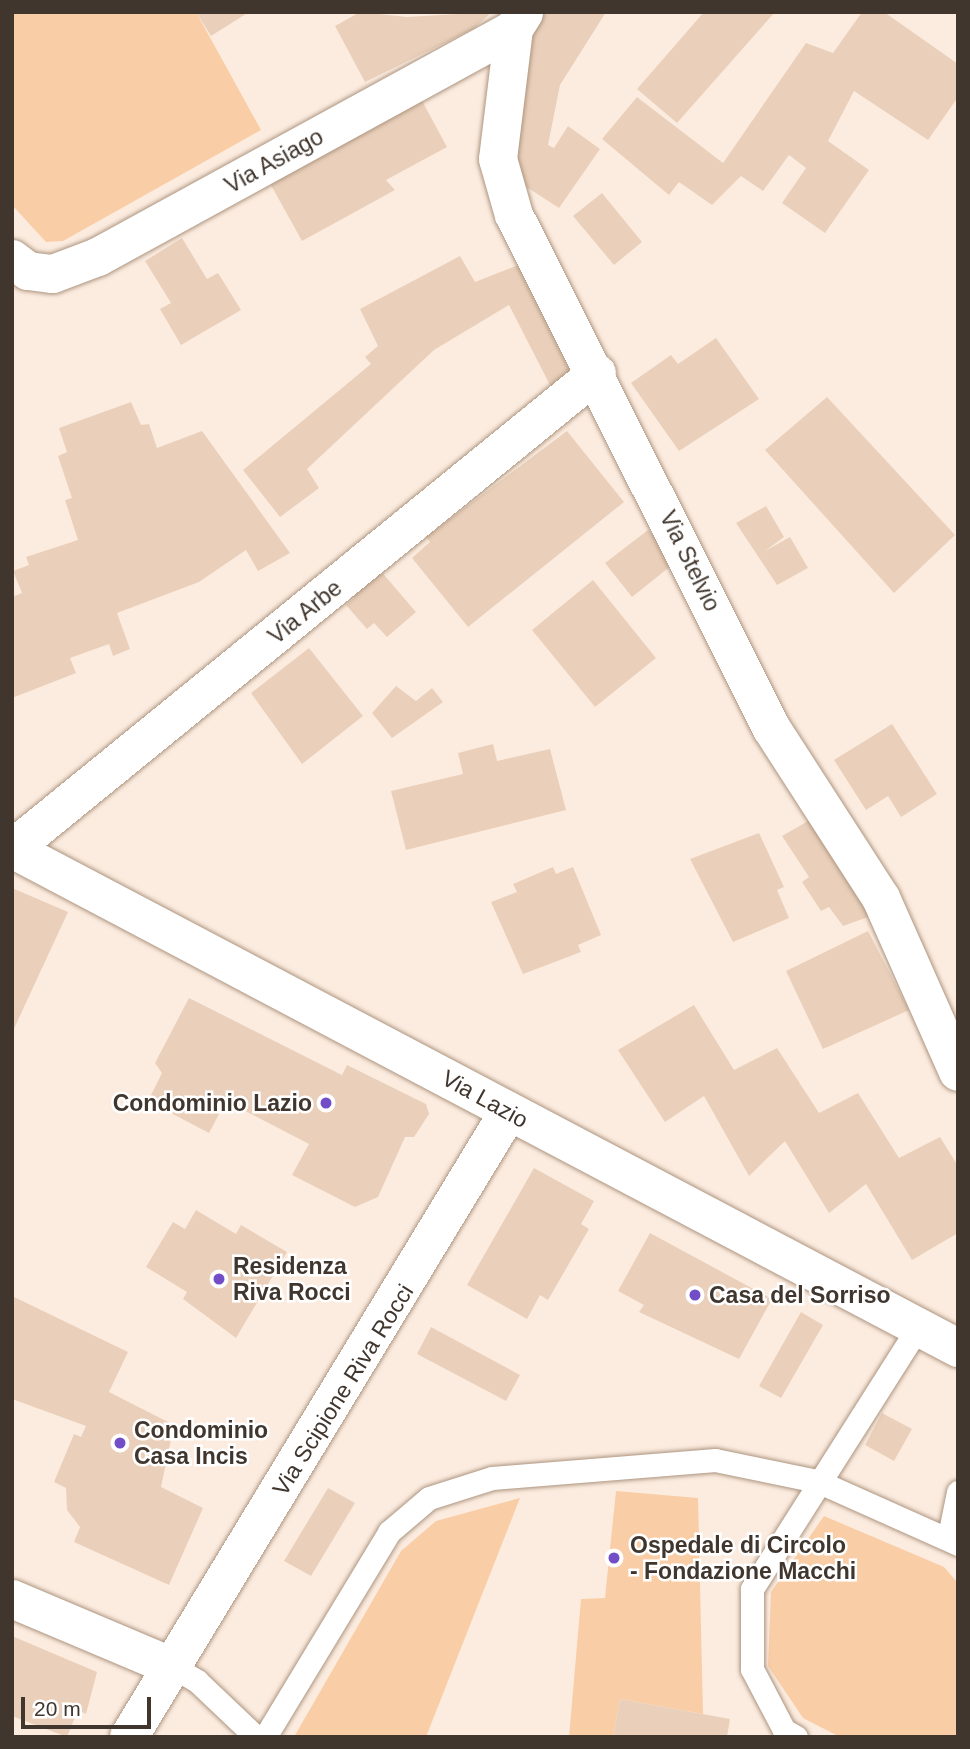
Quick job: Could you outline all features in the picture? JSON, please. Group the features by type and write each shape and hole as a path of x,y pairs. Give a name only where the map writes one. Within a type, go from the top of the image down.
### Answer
{"street":[{"name":"Via Asiago","path":"12,259 28,271 53,274 98,257 519,20"},
{"name":"Via Stelvio","path":"519,20 499,175 772,729 881,898 958,1072"},
{"name":"Via Arbe","path":"12,849 597,373"},
{"name":"Via Lazio","path":"12,849 958,1348"},
{"name":"Via Scipione Riva Rocci","path":"129,1737 509,1111"},
{"path":"12,1599 173,1667"}],"lane":[{"path":"796,1737 784,1730 752,1669 752,1589 817,1481 918,1327"},
{"path":"265,1737 389,1532 429,1498 492,1478 715,1460 817,1481 953,1540 958,1492"},
{"path":"173,1667 197,1681 256,1737"}],"shaded area":[{"path":"12,12 196,12 261,130 63,241 46,242 12,205"},
{"path":"616,1491 698,1498 703,1714 620,1699 613,1737 569,1737 581,1599 605,1598"},
{"path":"520,1498 426,1737 294,1737 401,1551 436,1521"},
{"path":"824,1516 944,1567 958,1583 958,1737 840,1737 803,1718 768,1666 771,1592"}],"building":[{"path":"196,12 249,12 211,36"},
{"path":"360,12 407,17 492,12 473,29 365,82 335,26"},
{"path":"543,12 606,12 560,85 548,145 554,148 568,126 600,149 559,208 508,175 515,63"},
{"path":"704,12 775,12 677,123 637,89"},
{"path":"862,12 884,12 958,64 958,97 928,140 854,91 828,141 869,170 825,233 782,203 806,168 789,155 763,191 741,176 712,205 679,182 669,195 602,139 637,97 723,163 806,43 833,53"},
{"path":"420,97 447,147 386,180 395,190 302,241 267,178"},
{"path":"602,193 642,242 614,265 573,216"},
{"path":"182,238 207,279 218,273 241,310 181,345 160,309 171,303 145,261"},
{"path":"460,256 475,282 521,264 582,365 552,389 509,305 434,350 307,469 319,488 280,517 243,470 371,364 365,357 378,346 360,309"},
{"path":"716,338 759,399 679,451 631,383 671,355 678,364"},
{"path":"827,397 955,535 894,593 765,450"},
{"path":"131,402 141,425 149,424 157,448 202,431 290,553 258,571 246,550 199,582 117,613 130,649 113,656 109,644 70,658 76,673 12,698 12,597 22,593 13,571 29,565 26,557 78,540 65,500 72,498 58,456 67,452 59,428"},
{"path":"567,431 624,502 468,627 412,558 430,542 426,537"},
{"path":"766,506 784,537 765,551 790,537 808,568 777,585 736,523"},
{"path":"648,530 677,561 632,597 605,563"},
{"path":"373,562 416,612 387,637 374,623 367,629 346,605 354,598 345,587"},
{"path":"593,580 656,658 595,707 532,630"},
{"path":"309,648 363,716 302,764 251,693"},
{"path":"396,686 416,701 432,688 443,702 392,738 372,713"},
{"path":"892,724 937,794 901,817 888,796 866,810 834,760"},
{"path":"493,744 497,761 550,749 566,810 406,850 391,791 463,774 458,753"},
{"path":"817,816 879,913 843,926 829,907 821,911 802,882 809,877 782,836"},
{"path":"759,833 784,887 777,890 789,918 733,942 690,859"},
{"path":"553,867 556,874 573,867 601,935 578,945 581,952 523,974 491,902 517,892 513,884"},
{"path":"12,888 68,912 12,1033"},
{"path":"868,931 909,1010 823,1049 786,971"},
{"name":"Condominio Lazio","path":"189,998 342,1075 347,1065 426,1104 429,1114 414,1137 405,1137 378,1197 355,1207 292,1175 309,1144 226,1101 209,1133 148,1101 162,1073 155,1063"},
{"path":"694,1005 734,1070 777,1048 819,1113 858,1093 899,1158 940,1137 958,1166 958,1233 912,1260 866,1184 829,1213 785,1141 749,1176 704,1096 665,1122 618,1050"},
{"path":"534,1168 594,1201 581,1224 589,1229 548,1300 540,1295 527,1319 467,1285"},
{"name":"Residenza Riva Rocci","path":"196,1210 236,1234 241,1225 287,1252 236,1338 183,1299 187,1292 146,1267 173,1222 185,1229"},
{"name":"Casa del Sorriso","path":"650,1233 772,1299 739,1359 639,1312 644,1305 618,1291"},
{"name":"Condominio Casa Incis","path":"12,1296 128,1352 109,1392 174,1425 161,1487 203,1508 169,1585 74,1542 80,1527 67,1510 66,1488 54,1482 74,1434 81,1437 86,1426 12,1399"},
{"path":"801,1312 823,1325 781,1398 759,1386"},
{"path":"431,1327 520,1375 506,1401 417,1354"},
{"path":"882,1413 912,1429 894,1461 865,1445"},
{"path":"328,1488 355,1503 311,1576 284,1561"},
{"path":"12,1636 97,1672 86,1714 78,1710 67,1737 12,1716"},
{"path":"620,1699 730,1719 727,1737 613,1737"}],"place":[{"name":"Condominio Lazio","path":"326,1103"},
{"name":"Residenza Riva Rocci","path":"219,1279"},
{"name":"Casa del Sorriso","path":"695,1295"},
{"name":"Condominio Casa Incis","path":"120,1443"},
{"name":"Ospedale di Circolo - Fondazione Macchi","path":"614,1558"}]}
